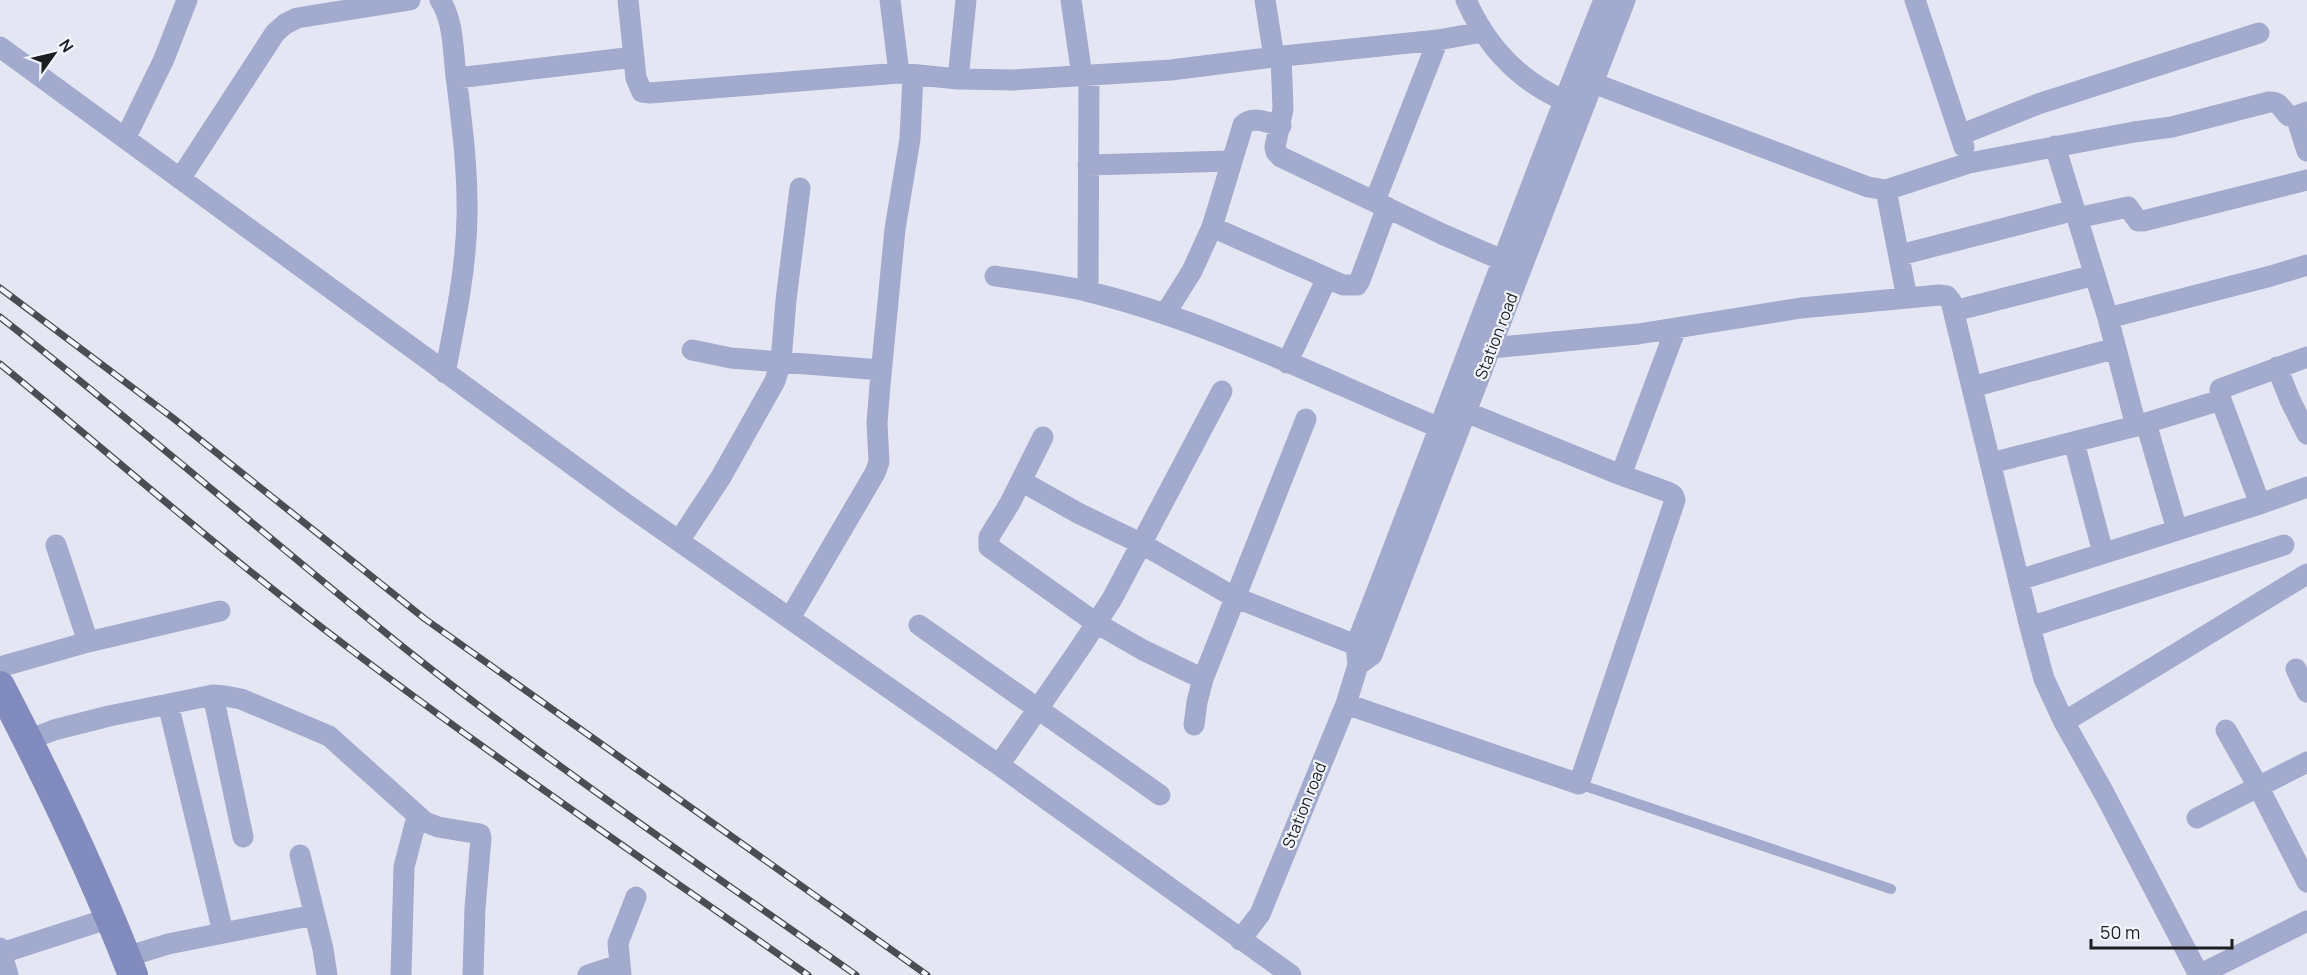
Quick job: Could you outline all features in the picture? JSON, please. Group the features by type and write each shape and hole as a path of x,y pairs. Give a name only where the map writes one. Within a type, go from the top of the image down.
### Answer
{"street":[{"path":"126,137 164,59 187,0"},
{"path":"180,179 269,42 285,24 297,18 410,0"},
{"path":"441,0 452,38 457,78 466,155 467,220 458,308 445,373"},
{"path":"628,0 639,86 642,92 650,93 906,74 958,79 1013,80 1171,70 1278,56 1438,40 1482,32"},
{"path":"790,618 875,473 879,462 877,423 881,370 895,229 910,139 906,74 890,0"},
{"path":"958,79 966,0"},
{"path":"1071,0 1086,75 1088,291"},
{"path":"1265,0 1278,56 1283,109 1276,152 1281,157 1442,234 1502,260"},
{"path":"1466,0 1482,32 1513,68 1542,91 1563,100"},
{"name":"Station road","path":"1240,940 1260,914 1346,704 1357,655 1440,428 1563,100 1604,0"},
{"name":"Station road","path":"1357,655 1372,655 1625,0"},
{"path":"1915,0 1969,163"},
{"path":"1960,135 2047,101 2259,33"},
{"path":"1212,226 1343,285 1357,285 1381,204 1438,40"},
{"path":"0,47 126,137 445,373 679,541 999,765 1291,975"},
{"path":"457,78 634,57"},
{"path":"1593,83 1868,187 1887,190 1969,163 2172,127 2275,101 2289,116 2302,114 2307,151"},
{"path":"1165,314 1192,271 1212,226 1240,133 1248,121 1254,119 1281,126"},
{"path":"2055,146 2116,348 2177,530"},
{"path":"1088,165 1232,161"},
{"path":"1900,255 2076,214 2128,207 2138,221 2143,221 2307,180"},
{"path":"679,541 721,477 776,381 781,361 800,188"},
{"path":"1887,190 1907,298"},
{"path":"2108,318 2307,265"},
{"path":"1954,311 2095,275"},
{"path":"995,276 1088,291 1165,314 1203,327 1440,428"},
{"path":"1287,363 1327,278"},
{"path":"1470,350 1638,334 1801,308 1947,296 1954,311 2044,679 2064,723 2104,793 2199,975 2305,926"},
{"path":"1621,476 1676,328"},
{"path":"1972,387 2116,348"},
{"path":"692,350 731,358 881,370"},
{"path":"2260,504 2221,400 2220,389 2307,357"},
{"path":"2277,367 2307,434"},
{"path":"999,765 1096,623 1142,544 1222,391"},
{"path":"1991,463 2141,424 2221,400"},
{"path":"1346,704 1579,784 1675,500 1668,492 1621,476 1466,412"},
{"path":"1194,725 1203,679 1306,418"},
{"path":"1043,437 1021,482 988,537 989,547 1096,623 1143,650 1203,679"},
{"path":"2074,442 2103,553"},
{"path":"1021,482 1142,544 1234,597 1357,655"},
{"path":"2019,580 2307,487"},
{"path":"56,545 88,642"},
{"path":"2030,627 2284,545"},
{"path":"2064,723 2307,574"},
{"path":"0,667 88,642 220,611"},
{"path":"919,625 1160,795"},
{"path":"2296,669 2307,692"},
{"path":"0,687 28,740 111,918 130,966 168,944 314,915"},
{"path":"28,740 90,721 213,695 241,699 329,736 417,817 438,828 476,832 481,837 475,908 473,975"},
{"path":"213,695 243,837"},
{"path":"168,704 223,932"},
{"path":"2226,730 2259,788 2307,882"},
{"path":"2197,818 2307,762"},
{"path":"401,975 404,867 417,817"},
{"path":"300,855 323,949 327,975"},
{"path":"588,975 620,970 618,943 636,897"},
{"path":"8,975 1,951 111,918"}],"lane":[{"path":"1579,784 1891,889"}],"railway":[{"path":"0,288 173,418 425,619 927,975"},
{"path":"0,317 458,690 627,814 856,975"},
{"path":"0,364 226,552 365,660 554,797 808,975"}]}
